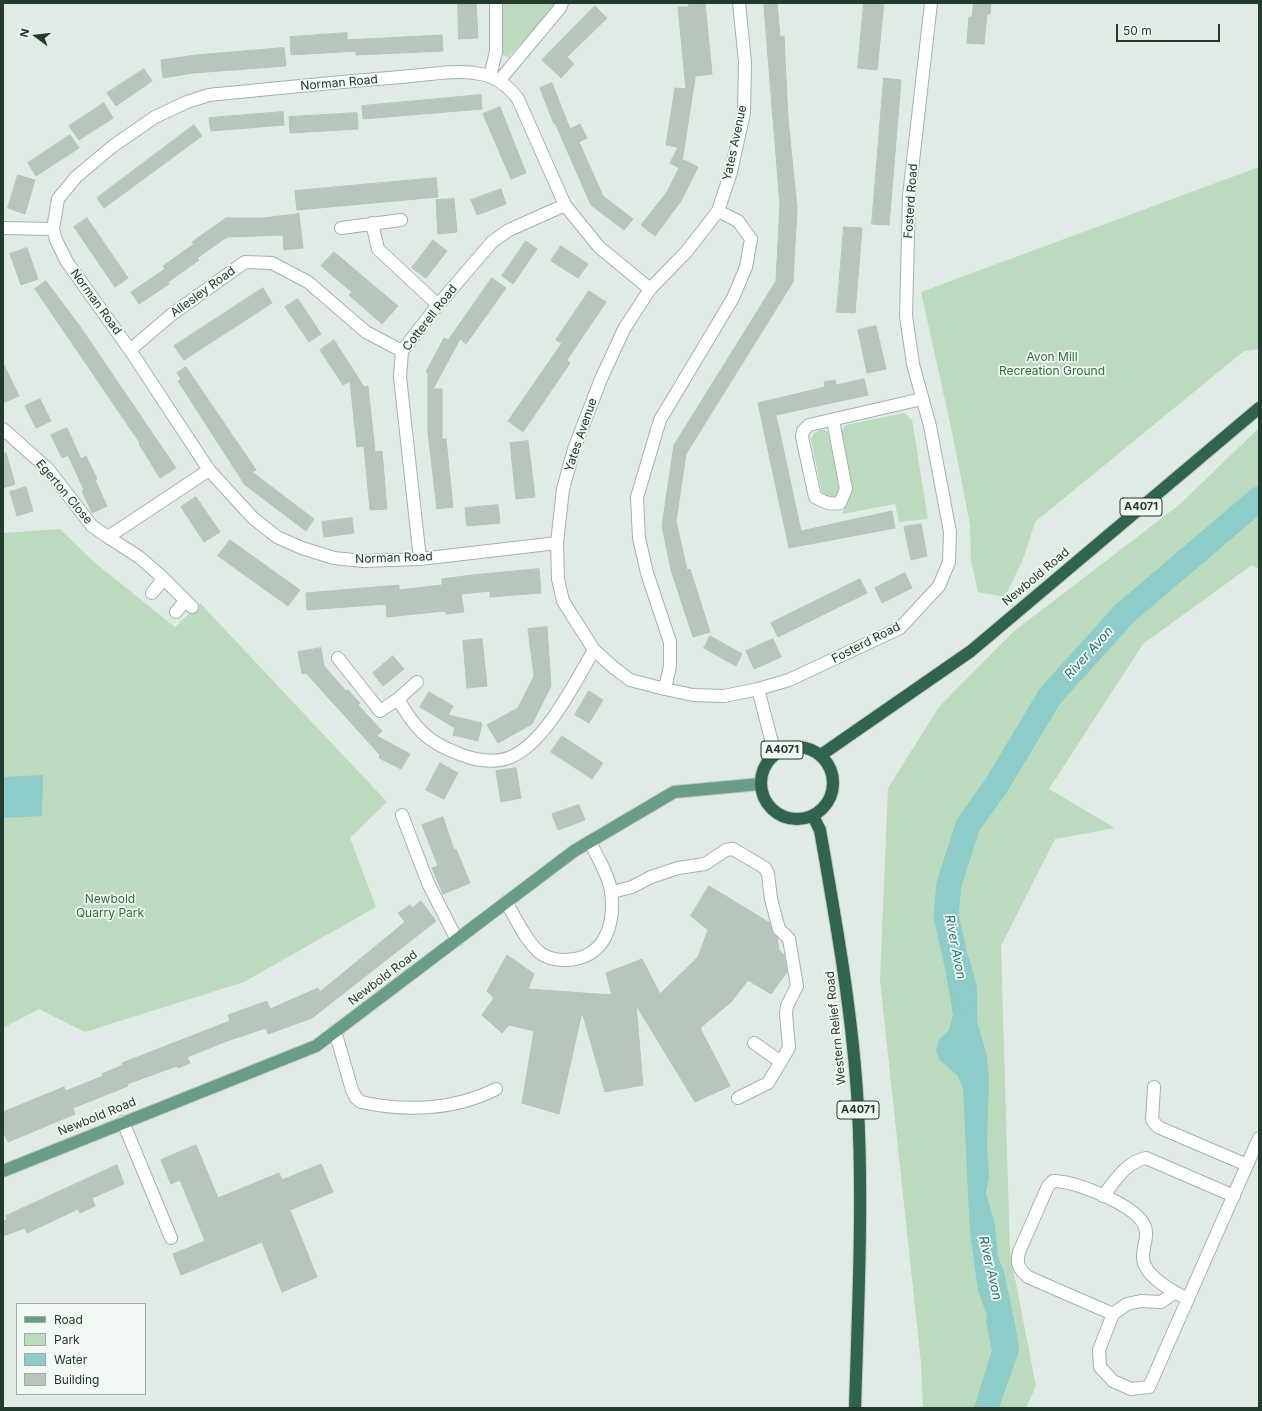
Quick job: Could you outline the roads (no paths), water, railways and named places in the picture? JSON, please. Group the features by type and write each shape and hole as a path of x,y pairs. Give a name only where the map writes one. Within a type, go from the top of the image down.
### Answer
{"highway":[{"name":"Newbold Road","path":"821,755 971,651 1259,408"},
{"name":"A4071","path":"760,784 762,773 767,762 775,754 786,748 798,746 810,748 821,755"},
{"path":"760,784 763,796 769,806 778,814 795,819 813,816 823,810 830,800 834,788 833,776 829,764 821,755"},
{"name":"Western Relief Road","path":"813,816 820,830 845,974 858,1108 860,1271 855,1408"}],"main road":[{"name":"Newbold Road","path":"3,1170 316,1046 574,851 674,792 760,784"}],"street":[{"path":"494,78 496,52 496,3"},
{"path":"494,78 556,13 562,3"},
{"name":"Yates Avenue","path":"739,3 745,62 744,113 731,172 718,211 687,251 650,289 624,329 601,379 574,449 563,490 557,543 558,579 563,601 594,650 613,668 630,680 693,694 724,696 758,690 789,680 825,663"},
{"name":"Fosterd Road","path":"825,663 900,628 939,586 949,562 950,532 930,426 913,364 906,316 909,196 931,3"},
{"name":"Norman Road","path":"494,78 481,74 453,73 209,95 187,102 155,117 113,146 76,177 58,199 53,229 56,240 68,262 130,350 209,470 253,518 277,537 302,548 334,558 363,561 420,559 557,543"},
{"path":"494,78 513,92 524,111 565,205 599,247 650,289"},
{"name":"Cotterell Road","path":"420,559 400,377 402,351 438,305 492,242 509,230 565,205"},
{"path":"665,689 670,666 670,642 647,573 639,538 637,497 660,420 733,298 746,267 751,239 738,221 718,211"},
{"path":"341,228 401,220"},
{"path":"372,224 378,249 438,305"},
{"path":"3,228 53,229"},
{"name":"Allesley Road","path":"130,350 171,315 245,262 272,263 308,282 366,332 402,351"},
{"path":"832,420 846,489 840,502 834,504 825,503 815,497 802,437 803,431 809,425 922,399"},
{"name":"Egerton Close","path":"3,429 48,469 92,526 139,557 162,577 188,604 176,612"},
{"path":"108,537 209,470"},
{"path":"152,593 160,583 162,577"},
{"path":"398,699 405,712 422,734 438,746 462,756 484,761 510,757 533,742 559,709 594,650"},
{"path":"338,658 380,711 398,699 417,682"},
{"path":"758,690 775,754"},
{"path":"402,816 428,884 456,940"},
{"path":"506,902 538,952 547,958 571,960 586,957 606,937 610,922 612,892 590,842"},
{"path":"612,892 632,887 651,877 678,868 705,864 726,850 733,850 764,868 768,874 771,899 779,929 789,939 796,986 786,1013 790,1043 782,1062 768,1083 738,1098"},
{"path":"336,1031 352,1090 356,1098 361,1102 422,1109 472,1099 496,1089"},
{"path":"754,1043 782,1062"},
{"path":"1154,1087 1152,1120 1158,1127 1247,1165"},
{"path":"123,1122 171,1238"},
{"path":"1174,1293 1161,1302 1141,1301 1127,1304 1113,1314 1098,1350 1100,1367 1113,1381 1131,1389 1149,1387 1259,1138"},
{"path":"1103,1196 1125,1169 1135,1160 1146,1158 1234,1196"},
{"path":"1113,1314 1028,1278 1019,1270 1017,1261 1019,1252 1048,1186 1053,1181 1074,1184 1103,1196 1132,1212 1143,1223 1147,1233 1142,1257 1144,1266 1174,1293 1188,1299"}],"water":[{"path":"43,775 42,816 3,818 3,777"},
{"path":"969,957 977,987 977,1021 987,1056 989,1079 987,1146 989,1176 986,1193 995,1225 998,1257 1004,1272 1019,1351 999,1408 974,1408 992,1350 986,1322 987,1315 978,1291 970,1233 963,1089 958,1076 939,1059 936,1051 939,1040 949,1030 953,1015 945,968"}],"waterway":[{"name":"River Avon","path":"964,996 946,916 949,884 968,825 996,786 1050,696 1125,613 1259,499"}],"park label":[{"name":"Avon Mill Recreation Ground","path":"1052,364"},
{"name":"Newbold Quarry Park","path":"110,906"}]}
